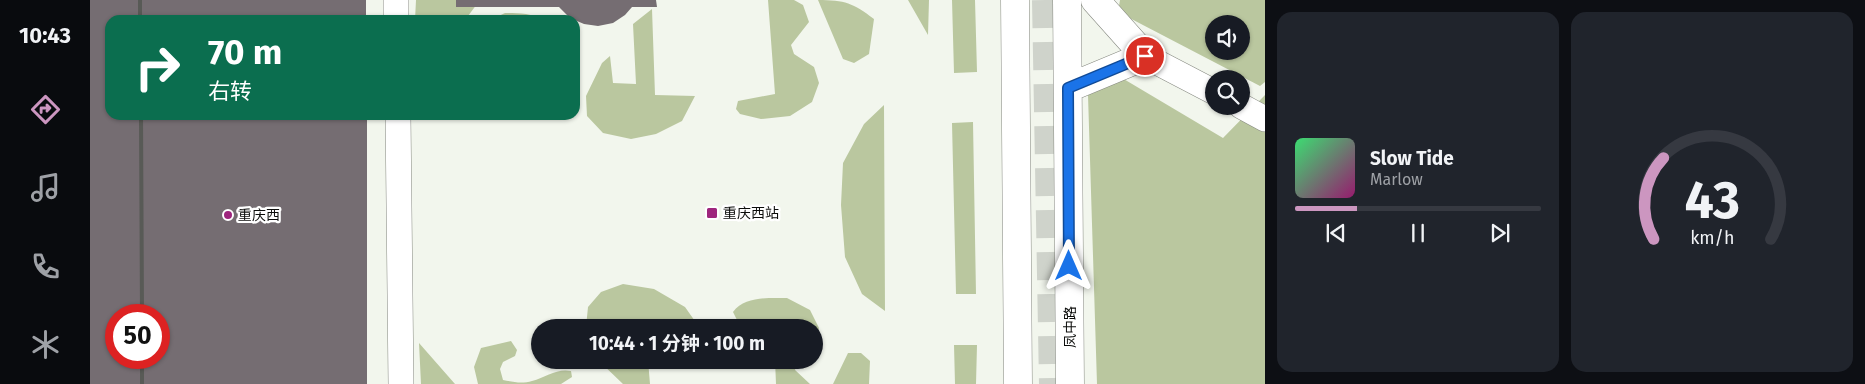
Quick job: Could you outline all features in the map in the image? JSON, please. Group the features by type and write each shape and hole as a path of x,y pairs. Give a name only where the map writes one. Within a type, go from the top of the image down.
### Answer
{"main road":[{"path":"1015,0 1018,384"},
{"name":"凤中路","path":"1067,0 1070,384"},
{"path":"1068,88 1145,56 1095,0"}],"street":[{"path":"396,0 396,15"},
{"path":"1145,56 1205,87"},
{"path":"1250,111 1265,119"},
{"path":"398,120 401,384"}],"green space":[{"path":"416,0 480,0 469,15 415,15"},
{"path":"768,0 794,0 803,5 809,22 791,45 794,54 814,67 819,83 812,102 790,116 761,119 740,114 736,109 738,101 775,94"},
{"path":"818,0 848,4 860,9 874,19 869,54 854,63 843,59"},
{"path":"908,0 929,0 928,35"},
{"path":"952,0 975,0 977,72 954,73"},
{"path":"1120,0 1265,0 1265,82 1260,86 1250,81 1250,70 1229,70 1210,60 1250,60 1250,15 1205,15 1205,57 1118,12"},
{"path":"652,9 655,95 695,96 682,121 656,134 631,139 603,133 587,116 586,96 602,63 610,56 613,83 636,84 633,24"},
{"path":"505,13 519,13 529,15 501,15"},
{"path":"1122,78 1223,138 1245,115 1250,115 1250,110 1265,95 1265,384 1097,384 1088,95"},
{"path":"884,105 885,311 862,294 845,257 841,205 843,163 864,124"},
{"path":"973,122 976,294 956,294 952,123"},
{"path":"623,284 654,289 685,307 693,319 587,319 588,307 601,292"},
{"path":"765,298 787,298 810,310 814,319 736,319 733,312 738,307 744,303"},
{"path":"511,341 517,350 515,356 503,362 500,369 503,380 528,382 566,370 571,371 572,377 561,384 478,384 474,367 481,348"},
{"path":"419,343 455,384 421,384"},
{"path":"954,345 977,345 976,384 955,384"},
{"path":"848,353 861,353 870,361 869,384 833,384"},
{"path":"607,369 649,369 650,384 623,384"},
{"path":"775,369 795,369 810,384 776,384"}],"building":[{"name":"重庆西","path":"90,0 366,0 366,15 105,15 105,120 367,120 367,384 90,384"},
{"path":"456,0 656,0 657,7 632,7 625,15 613,23 598,26 580,22 580,15 567,15 559,7 456,7"}],"tunnel":[{"path":"1046,0 1053,384"}],"railway":[{"path":"140,0 140,15"},
{"path":"141,120 142,304"},
{"path":"142,369 142,384"}],"place":[{"name":"重庆西站","path":"712,213"},
{"name":"重庆西","path":"228,215"}],"route":[{"path":"1069,266 1068,88 1145,56"}]}
